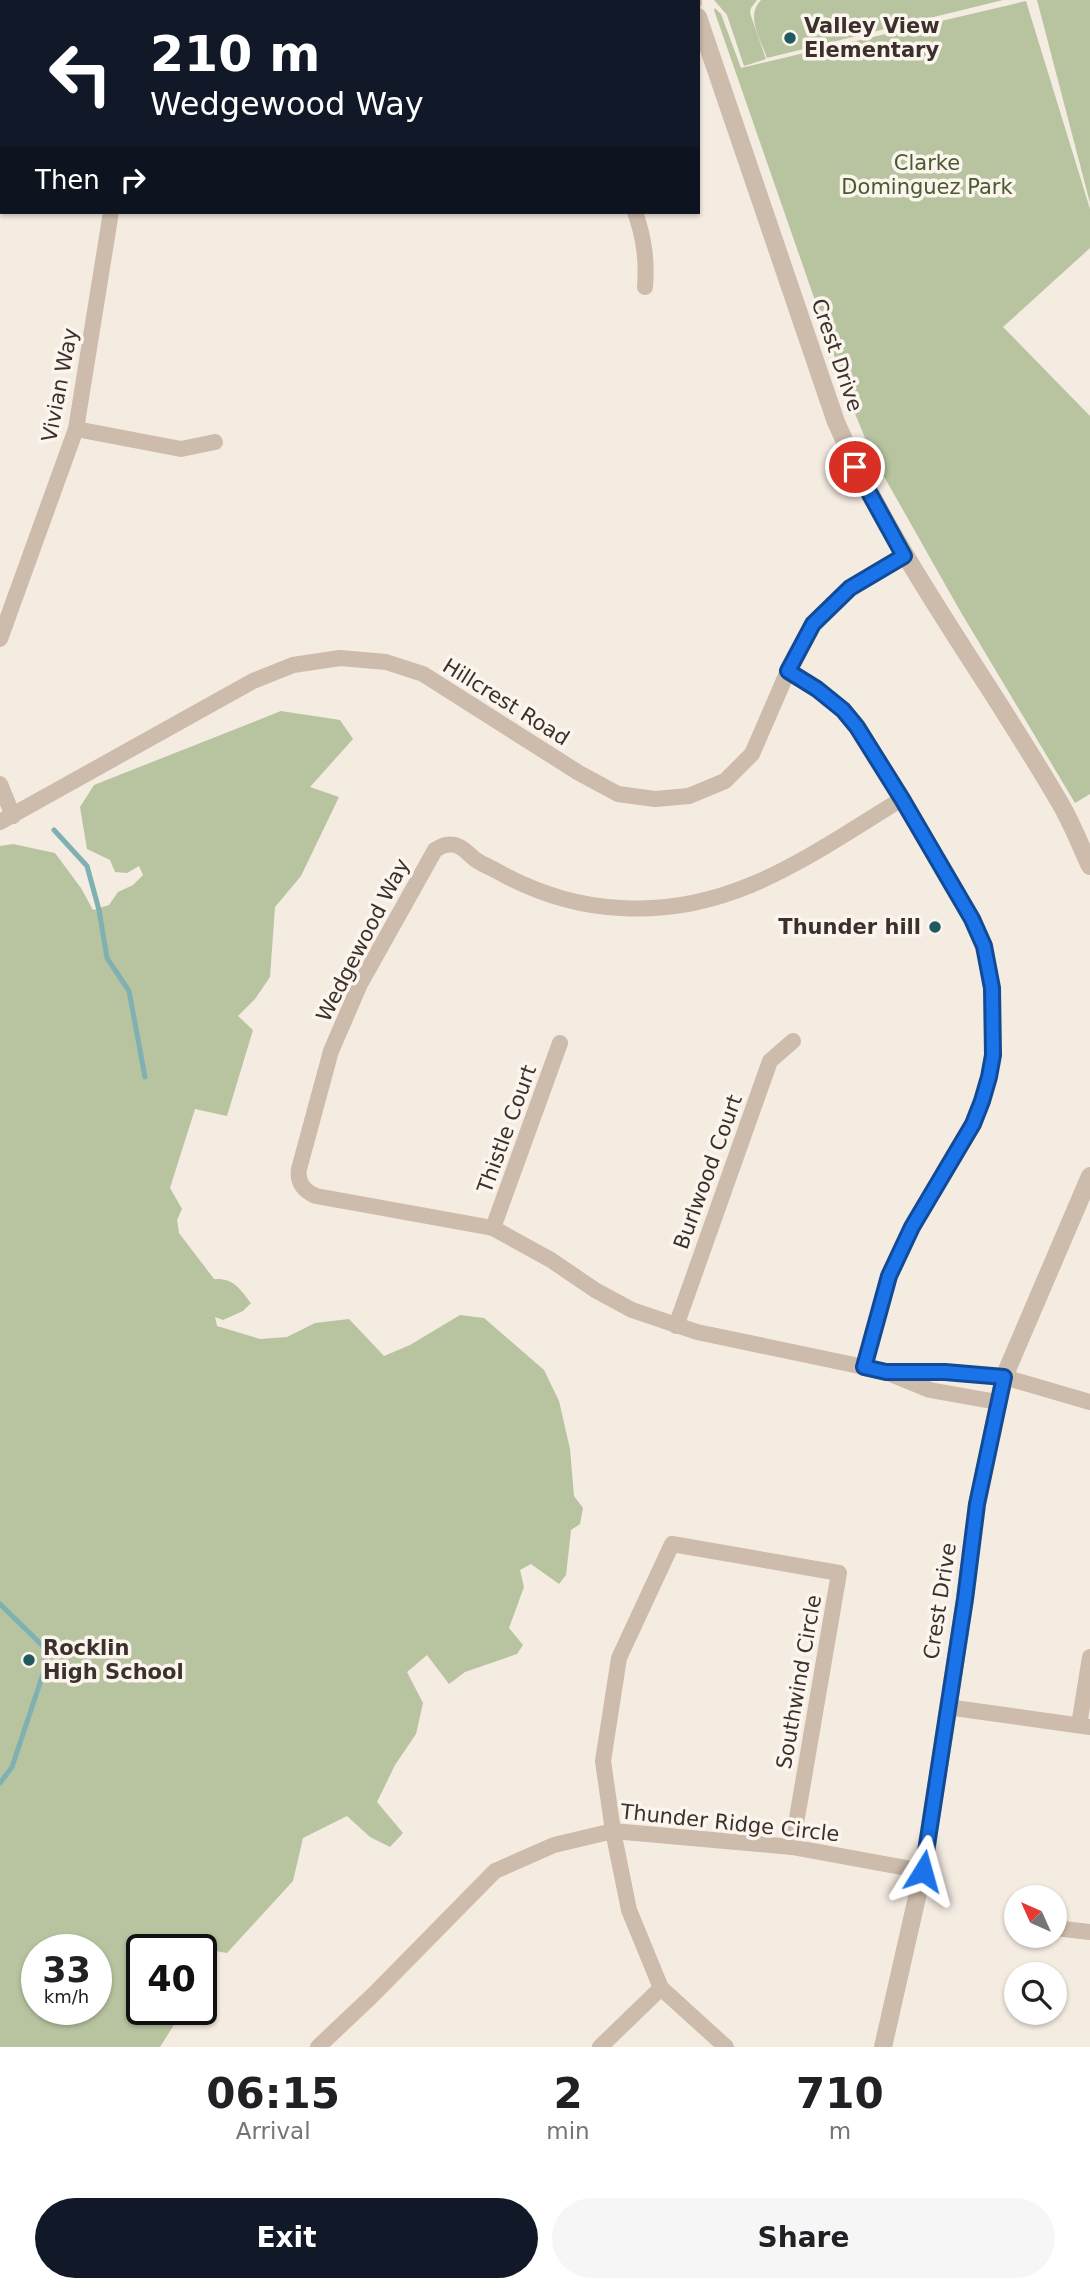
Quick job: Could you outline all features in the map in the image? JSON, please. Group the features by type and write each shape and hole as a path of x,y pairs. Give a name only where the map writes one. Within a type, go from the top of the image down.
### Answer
{"street":[{"name":"Crest Drive","path":"700,23 836,422 855,467 904,556 1061,805 1090,866"},
{"name":"Vivian Way","path":"0,639 76,429 111,214"},
{"path":"636,214 647,260 645,287"},
{"path":"76,429 181,449 215,442"},
{"name":"Hillcrest Road","path":"7,819 253,681 293,665 340,658 386,662 423,674 618,794 655,799 689,796 725,781 752,754 788,671 813,624 850,588 904,556"},
{"path":"788,671 843,710 857,727 958,893 984,946 992,988 994,1033 989,1077 973,1124 912,1227 889,1276 864,1367"},
{"path":"0,784 7,819"},
{"name":"Wedgewood Way","path":"902,799 763,881 706,901 678,906 622,908 571,901 504,876 475,860 467,851 456,845 445,845 435,850 360,984 331,1051 299,1170 299,1181 306,1191 316,1196 493,1228 632,1310 676,1326 886,1372 930,1390 997,1402"},
{"name":"Burlwood Court","path":"676,1326 770,1061 793,1041"},
{"name":"Thistle Court","path":"493,1228 560,1043"},
{"name":"Crest Drive","path":"883,2047 923,1871 977,1504 997,1402 1004,1377 1090,1176"},
{"name":"Wedgewood Way","path":"886,1372 1004,1377 1090,1402"},
{"path":"930,1390 934,1372"},
{"name":"Southwind Circle","path":"613,1830 603,1761 619,1658 672,1544 839,1573 792,1847"},
{"path":"947,1707 1085,1726 1090,1657"},
{"path":"613,1830 629,1910 661,1988 726,2047"},
{"name":"Thunder Ridge Circle","path":"318,2047 495,1871 554,1845 613,1830 792,1847 923,1871"},
{"path":"1068,1929 1090,1932"},
{"path":"600,2047 661,1988"}],"green space":[{"path":"714,0 757,0 750,13 766,59 744,66 727,15"},
{"name":"Valley View Elementary","path":"761,0 1003,0 767,58 754,21 756,6"},
{"path":"1037,0 1090,0 1090,203"},
{"name":"Clarke Dominguez Park","path":"1026,1 1090,209 1090,248 1003,327 1090,416 1090,794 1075,803 959,609 873,457 851,404 714,10 715,8 721,14 741,68"},
{"path":"281,711 340,720 353,739 310,787 339,797 301,876 275,907 270,977 255,999 238,1016 253,1030 227,1116 195,1109 170,1188 182,1209 177,1220 179,1233 214,1279 231,1282 251,1303 243,1311 223,1320 215,1317 217,1326 260,1339 287,1337 315,1323 349,1319 384,1356 410,1345 460,1315 484,1318 544,1370 559,1401 570,1449 574,1496 583,1508 580,1524 571,1530 566,1575 559,1584 531,1564 520,1570 524,1587 509,1628 523,1645 517,1654 465,1672 449,1684 427,1655 407,1672 423,1703 416,1734 395,1765 377,1802 403,1833 390,1847 370,1837 347,1816 303,1838 293,1881 227,1953 217,1951 217,1934 126,1934 126,2025 174,2025 160,2047 0,2047 0,846 13,844 55,853 81,888 93,910 109,905 118,892 133,885 143,875 139,866 127,873 115,872 110,860 87,849 80,807 94,785"}],"waterway":[{"path":"54,830 87,866 99,910 107,958 129,991 145,1077"},
{"path":"0,1604 44,1647 46,1665 12,1767 0,1783"}],"place":[{"name":"Valley View Elementary","path":"790,38"},
{"name":"Thunder hill","path":"935,927"},
{"name":"Rocklin High School","path":"29,1660"}],"route":[{"path":"855,467 904,556 850,588 813,624 788,671 843,710 857,727 902,799 958,893 984,946 994,1010 993,1055 982,1101 973,1124 912,1227 889,1276 864,1367 886,1372 945,1372 1004,1377 977,1504 923,1871"}]}
